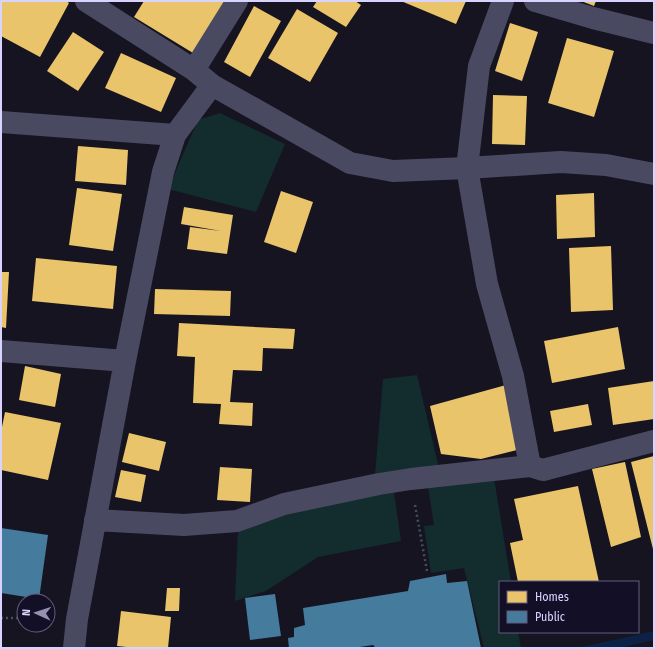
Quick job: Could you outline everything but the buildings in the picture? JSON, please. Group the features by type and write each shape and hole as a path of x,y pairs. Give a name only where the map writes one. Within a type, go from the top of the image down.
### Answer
{"street":[{"path":"86,1 194,70 212,85 350,163 393,171 562,162 606,165 654,174"},
{"path":"194,70 237,1"},
{"path":"503,1 479,66 467,168 487,284 513,376 530,466"},
{"path":"535,1 654,34"},
{"path":"74,648 77,619 95,520 163,172 175,135 212,85"},
{"path":"1,122 175,135"},
{"path":"1,351 125,361"},
{"path":"95,520 184,525 237,521 284,504 379,484 530,466 543,470 654,441"}],"path":[{"path":"411,479 427,571"},
{"path":"1,618 16,618"}],"green space":[{"path":"220,113 285,144 256,212 168,189 198,120"},
{"path":"417,375 439,468 375,475 383,379"},
{"path":"494,478 511,581 499,581 499,633 518,633 521,648 484,648 464,568 431,573 424,526 434,525 428,487"},
{"path":"394,492 401,541 318,557 266,591 235,601 238,528 290,510"}],"water":[{"path":"654,631 654,640 619,648 577,648"}]}
